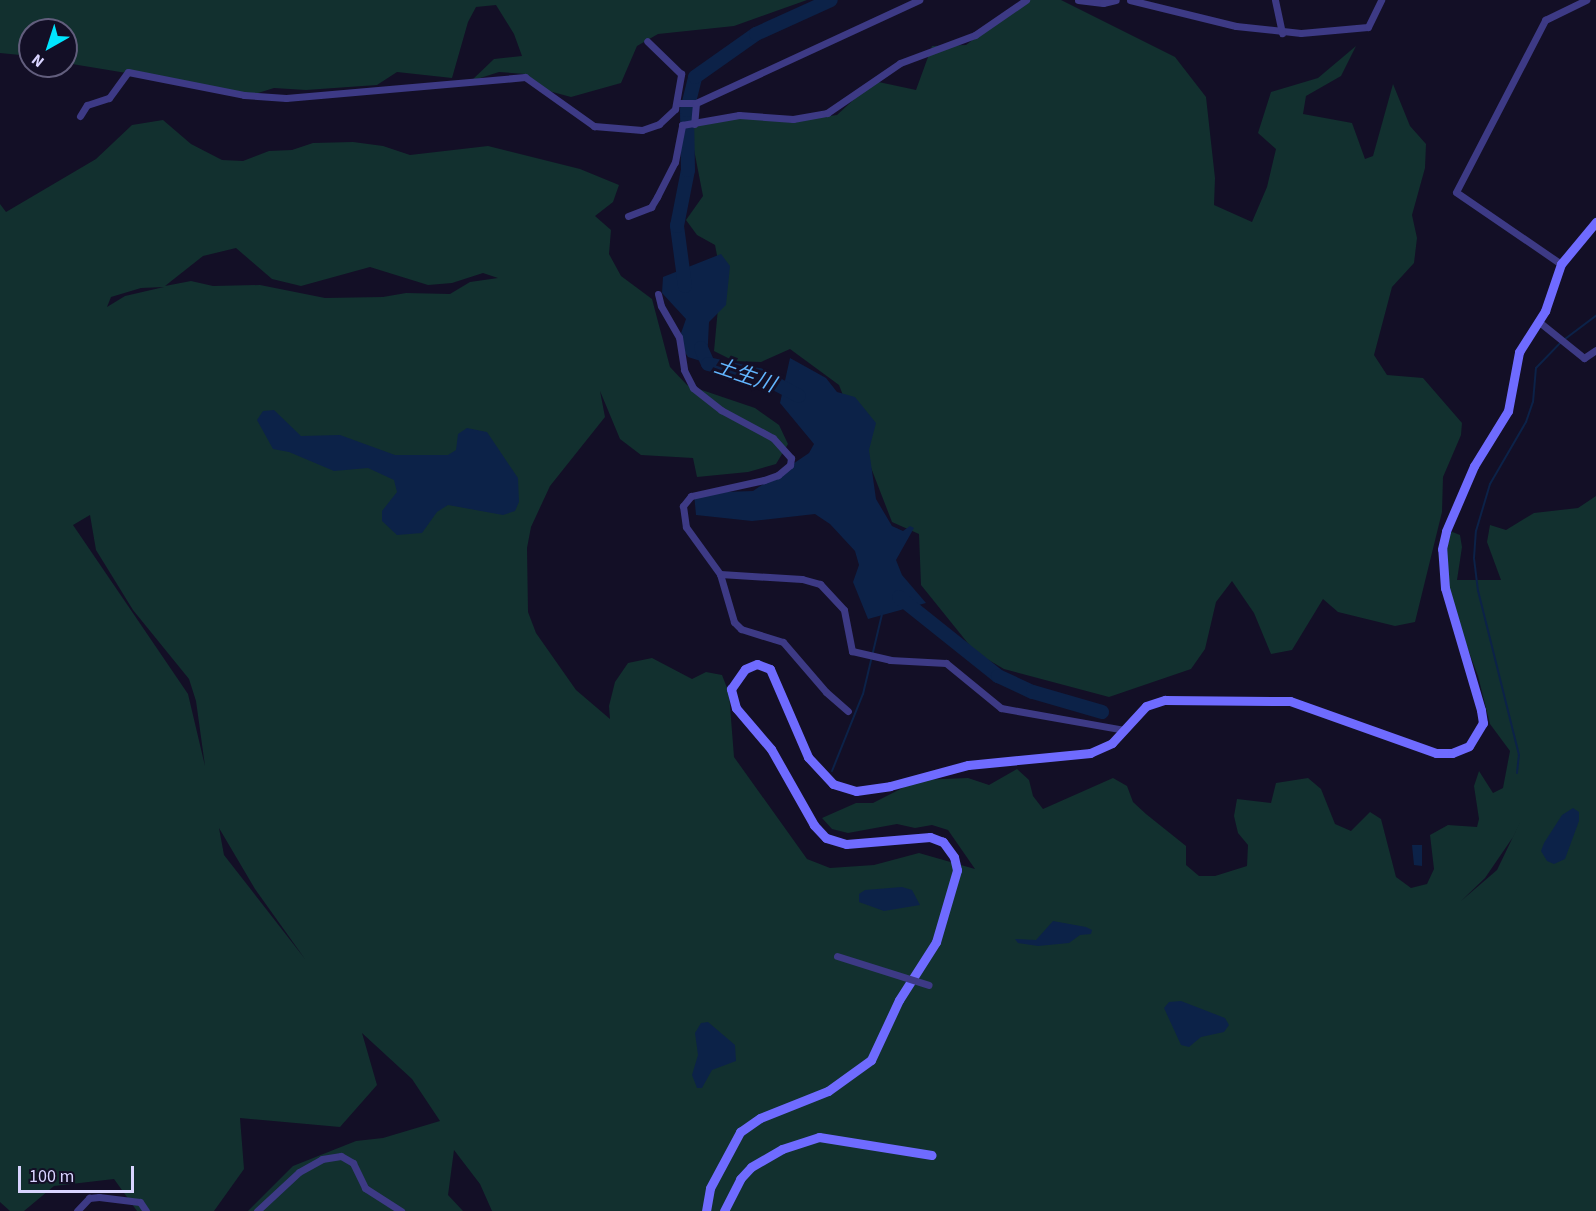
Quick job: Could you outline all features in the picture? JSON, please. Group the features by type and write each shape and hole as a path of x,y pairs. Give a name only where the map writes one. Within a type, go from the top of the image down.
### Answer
{"street":[{"path":"678,103 694,103 919,0"},
{"path":"628,216 651,207 657,197 675,162 682,125 739,115 793,119 827,113 900,63 975,35 1026,0"},
{"path":"1078,0 1116,0"},
{"path":"1130,0 1282,33 1368,27 1381,0"},
{"path":"1275,0 1282,33"},
{"path":"1561,264 1456,192 1545,20 1586,0"},
{"path":"80,116 87,105 109,98 128,72 244,95 286,98 525,76 594,126 623,130 659,124 678,103 681,74 647,40"},
{"path":"694,103 694,124"},
{"path":"706,1211 710,1188 740,1132 760,1118 828,1091 871,1060 899,1000 936,942 957,870 954,857 943,842 930,837 846,844 826,838 814,825 771,749 736,708 731,689 745,669 757,664 770,669 808,757 833,784 856,791 890,786 968,765 1090,753 1112,743 1146,706 1165,700 1290,701 1436,753 1452,753 1469,746 1483,723 1445,588 1442,549 1453,511 1474,466 1512,402 1519,352 1538,321 1561,264 1596,222"},
{"path":"658,294 661,306 680,337 684,370 693,388 790,453 790,465 778,475 753,484 697,493 683,506 686,527 720,574 734,622 741,629 783,642 826,692 848,711"},
{"path":"1538,321 1584,358 1596,350"},
{"path":"720,574 802,579 820,584 844,610 852,651 890,660 946,663 1001,708 1124,730"},
{"path":"837,956 929,985"},
{"path":"724,1211 740,1179 751,1167 782,1149 819,1137 932,1155"},
{"path":"256,1211 298,1172 322,1159 341,1156 353,1163 365,1188 401,1211"},
{"path":"77,1211 89,1198 99,1197 140,1202 146,1211"}],"green space":[{"path":"0,0 807,0 734,26 658,34 637,46 621,83 571,97 545,90 525,74 499,72 471,81 494,59 522,56 514,34 496,5 476,7 468,22 452,78 397,72 377,85 306,90 274,88 242,98 211,87 78,65 78,18 18,18 18,55 0,53"},
{"path":"1025,0 1061,0 1175,57 1206,97 1215,178 1214,205 1252,222 1267,187 1276,149 1258,133 1271,92 1318,78 1356,46 1341,76 1306,96 1303,114 1352,123 1365,159 1373,156 1393,84 1410,126 1426,144 1425,168 1412,215 1417,238 1414,263 1392,287 1374,355 1387,375 1423,378 1462,423 1461,435 1443,477 1442,512 1415,622 1395,626 1338,612 1323,599 1292,650 1271,654 1254,613 1232,581 1216,602 1205,649 1191,669 1109,697 1004,669 975,652 921,585 919,534 892,522 839,385 790,349 761,362 734,361 714,351 721,276 715,245 697,235 686,220 703,196 690,129 720,116 794,121 837,115 874,81 916,90 932,46 966,45"},
{"path":"163,120 191,144 222,160 243,161 269,151 292,150 313,143 353,142 383,146 410,155 488,146 580,169 619,185 613,202 595,216 611,230 609,254 621,276 652,299 670,367 687,385 755,408 779,425 788,444 776,464 748,472 697,477 693,458 641,455 620,439 600,391 605,417 550,486 531,527 527,548 528,612 536,633 576,690 610,719 609,706 615,682 628,663 652,658 692,679 706,672 722,675 729,693 734,757 807,859 830,868 874,865 919,853 975,869 948,830 932,825 915,828 897,824 848,833 832,829 822,818 856,803 873,803 918,780 968,778 989,785 1017,769 1029,780 1033,796 1043,809 1113,778 1127,786 1133,802 1186,846 1186,865 1199,876 1215,876 1247,866 1248,845 1238,833 1234,816 1237,799 1271,803 1276,783 1308,778 1321,789 1335,824 1351,831 1370,812 1381,819 1396,877 1411,888 1427,884 1434,869 1430,835 1448,825 1477,827 1479,819 1474,786 1479,771 1493,793 1503,788 1510,751 1490,724 1478,676 1442,580 1450,531 1460,535 1462,547 1457,580 1501,580 1487,542 1490,525 1506,530 1534,513 1578,508 1596,496 1596,1211 492,1211 480,1184 454,1150 448,1195 463,1211 248,1211 293,1166 356,1141 383,1138 440,1121 412,1079 362,1033 377,1085 340,1127 240,1118 244,1169 214,1211 137,1211 114,1179 54,1186 24,1211 10,1211 0,1202 0,204 6,212 96,159 132,125","holes":["236,248 272,279 301,286 370,267 428,285 452,283 483,273 498,278 470,282 450,294 406,293 383,297 325,298 260,285 213,286 191,281 165,286 203,256","164,287 125,296 107,307 111,297 141,288","90,515 96,550 133,610 189,679 196,701 205,766 188,694 73,525","219,828 255,889 305,959 224,855","1513,837 1497,870 1461,901 1485,878"]}],"water":[{"path":"721,254 730,266 726,305 709,322 707,363 688,357 682,348 680,336 686,319 662,293 663,277"},
{"path":"790,358 826,378 837,392 855,397 876,423 869,450 876,499 892,526 903,531 910,526 914,528 896,560 902,575 926,603 868,619 853,582 859,565 855,551 830,524 815,514 752,521 696,515 694,493 753,491 809,453 814,444 780,403"},
{"path":"274,410 301,436 340,435 395,455 448,455 456,450 458,434 467,428 487,432 518,478 519,502 515,511 503,515 448,505 437,512 422,533 397,535 382,521 382,511 397,492 394,480 368,468 334,471 289,452 273,449 257,420 263,411"},
{"path":"1573,808 1579,812 1579,821 1565,859 1554,864 1547,861 1541,851 1562,815"},
{"path":"1412,845 1422,845 1422,866 1414,865"},
{"path":"902,887 912,890 920,905 884,911 859,902 859,894 865,890"},
{"path":"1053,921 1086,927 1092,930 1091,934 1080,935 1069,943 1038,946 1018,943 1015,939 1036,940"},
{"path":"1181,1001 1225,1018 1229,1025 1224,1032 1201,1037 1189,1047 1181,1045 1164,1008 1169,1002"},
{"path":"708,1022 735,1045 736,1061 712,1070 702,1088 697,1088 692,1075 698,1055 695,1033 701,1023"}],"waterway":[{"name":"土生川","path":"685,286 677,226 688,170 687,110 695,77 756,34 831,0"},
{"path":"1565,339 1596,316"},
{"path":"1517,773 1519,755 1478,591 1474,558 1476,531 1490,484 1526,422 1533,402 1536,368 1560,343"},
{"name":"土生川","path":"701,348 708,364 759,375 799,396"},
{"name":"土生川","path":"899,597 998,676 1033,692 1102,712"},
{"path":"832,771 863,694 882,614"}]}
